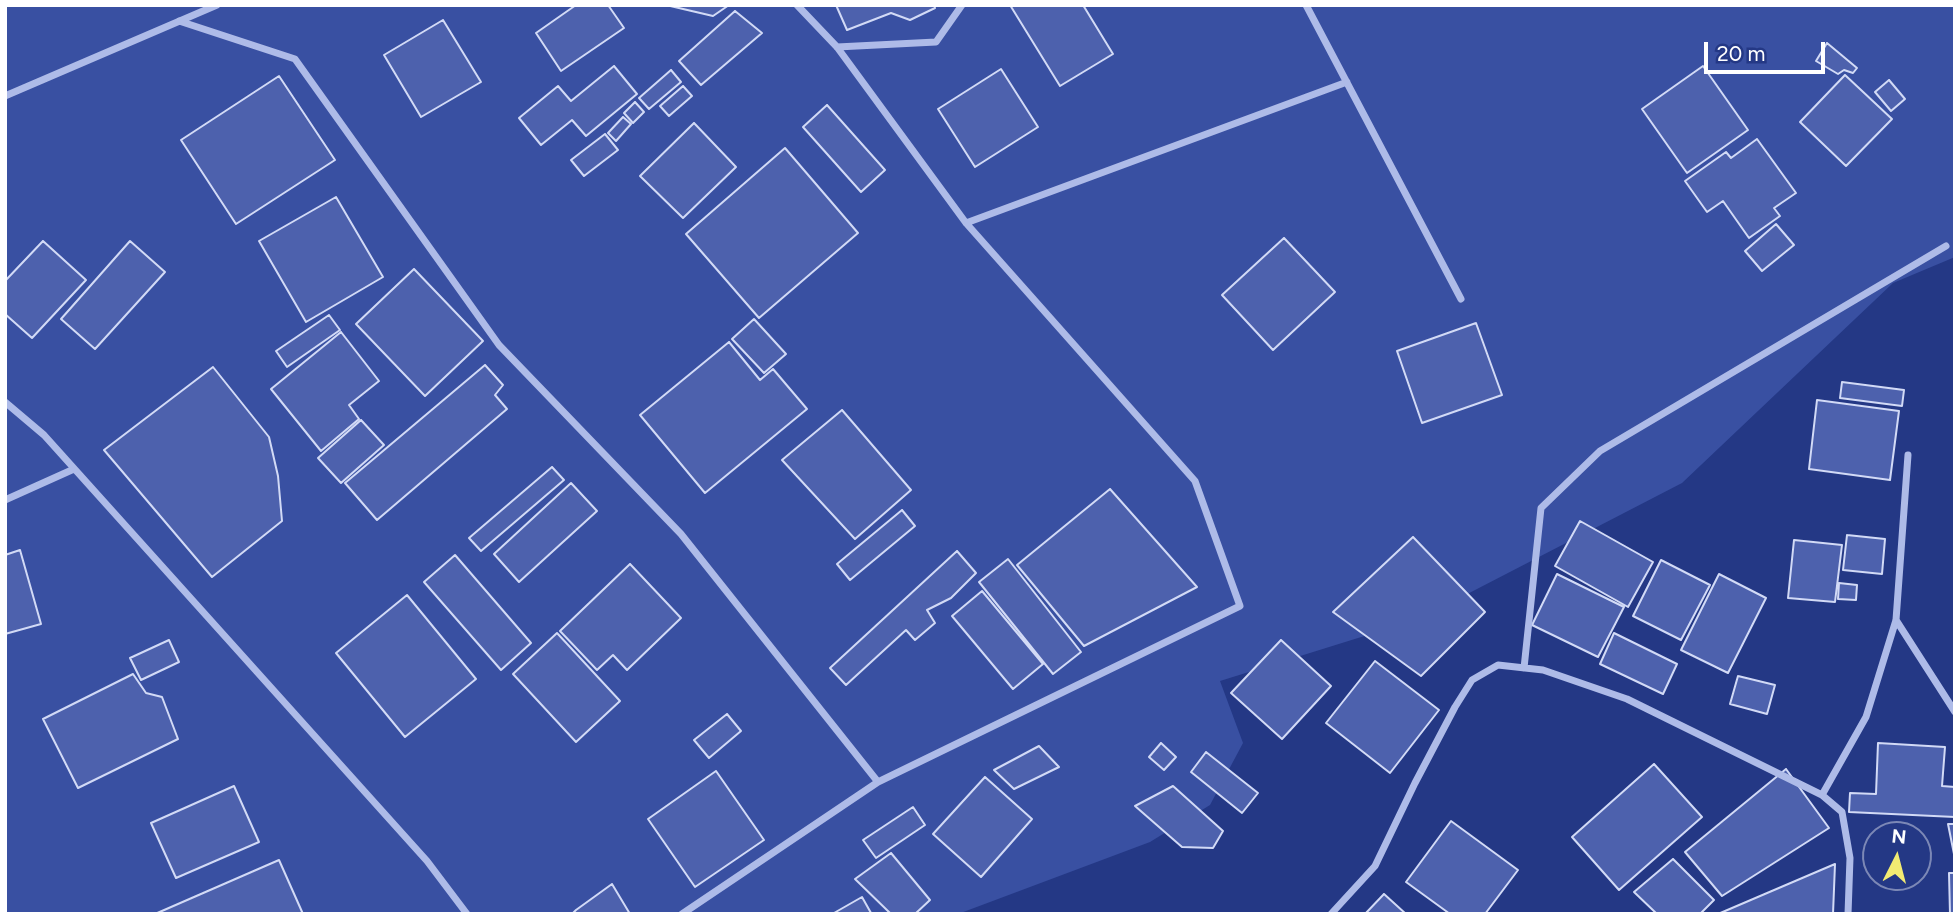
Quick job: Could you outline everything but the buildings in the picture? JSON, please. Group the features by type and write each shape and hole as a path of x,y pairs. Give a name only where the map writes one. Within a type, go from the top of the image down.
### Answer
{"street":[{"path":"5,96 217,5"},
{"path":"681,914 878,782 1241,606 1195,481 966,223 838,47 797,5"},
{"path":"838,47 936,42 962,5"},
{"path":"1306,5 1461,299"},
{"path":"179,21 295,59 499,345 681,534 878,782"},
{"path":"966,223 1346,82"},
{"path":"1524,668 1541,508 1600,451 1946,246"},
{"path":"5,401 44,435 427,861 467,914"},
{"path":"1822,795 1866,717 1896,620 1908,456"},
{"path":"5,500 74,469"},
{"path":"1896,620 1955,712"},
{"path":"1331,914 1375,866 1415,783 1472,680 1498,665 1543,670 1627,699 1822,795 1842,812 1850,858 1848,914"}],"shaded area":[{"path":"5,5 1955,5 1955,257 1893,283 1682,483 1419,619 1220,681 1243,743 1210,805 1150,842 958,914 5,914"}]}
